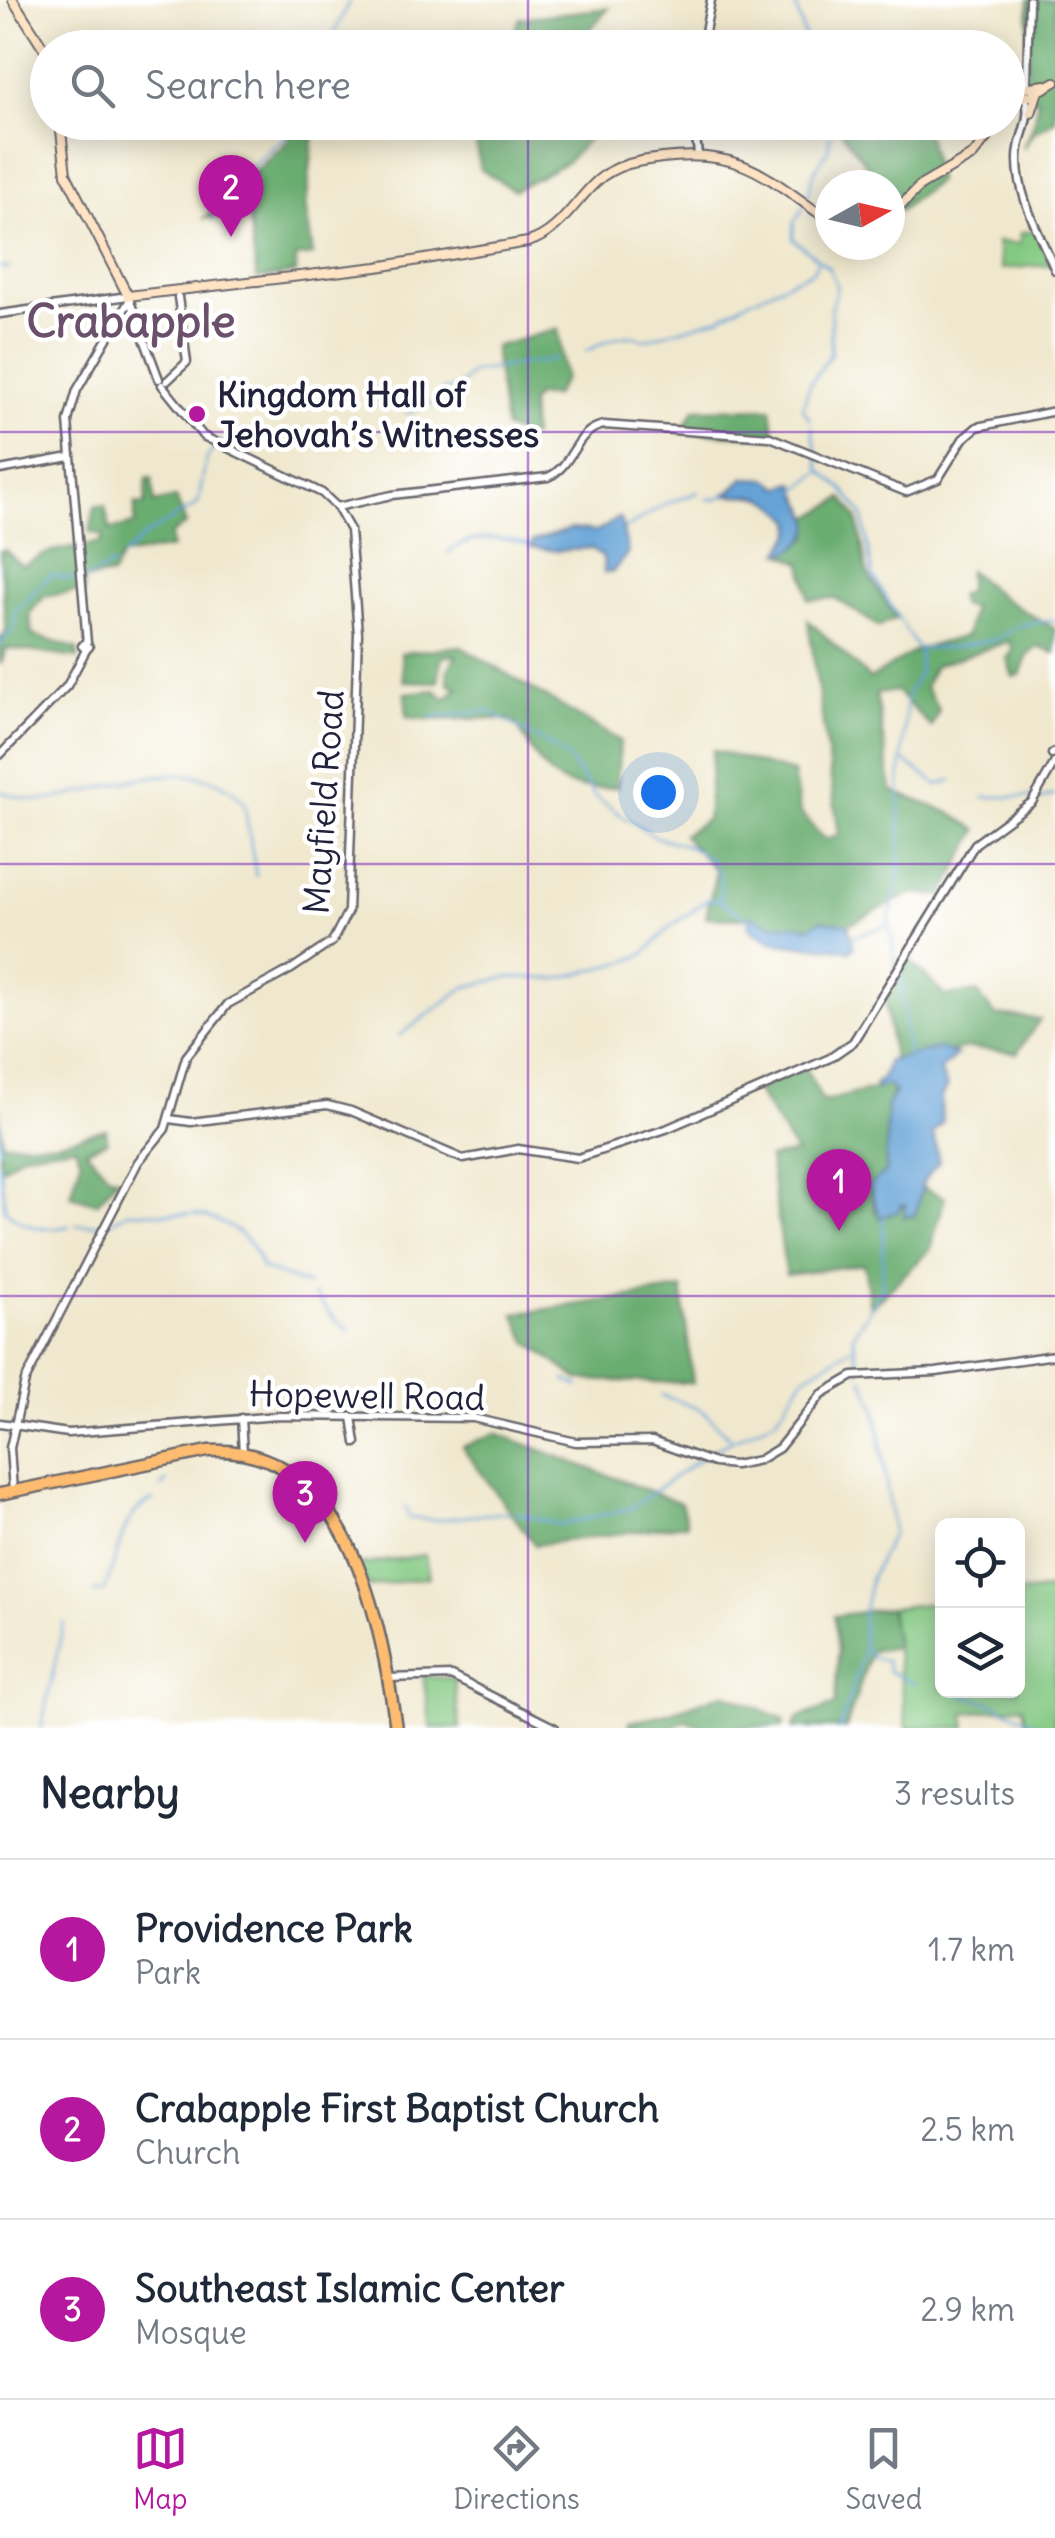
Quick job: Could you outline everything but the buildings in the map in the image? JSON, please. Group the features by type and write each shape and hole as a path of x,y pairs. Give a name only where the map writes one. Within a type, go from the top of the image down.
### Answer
{"main road":[{"path":"13,0 32,30"},
{"path":"1025,94 1055,79"},
{"path":"1031,90 1031,113"},
{"path":"63,140 71,172 127,302"},
{"path":"905,202 920,186 973,156 985,140"},
{"path":"180,293 532,241 550,232 595,183 615,169 698,154 728,158 751,168 815,211"},
{"path":"71,172 127,302"},
{"path":"127,302 146,294 218,286"},
{"path":"8,1490 201,1452 243,1452 285,1470 327,1507 363,1582 390,1676 395,1728"},
{"path":"390,1676 388,1702 395,1728"}],"street":[{"path":"705,30 711,0"},
{"path":"1025,129 1031,90 1028,0"},
{"path":"1025,130 1031,113"},
{"path":"696,140 698,154"},
{"path":"1022,140 1018,150 1021,184 1055,270"},
{"path":"165,380 188,362 180,293"},
{"path":"0,314 127,302"},
{"path":"127,302 188,422 217,445 310,487 337,507 392,494 548,478 564,466 583,434 604,425 704,435 759,434 817,454 890,489 912,491 938,478 963,439 977,427 1055,411"},
{"path":"0,755 67,686 84,649 68,430 72,400 127,302"},
{"path":"0,470 70,457"},
{"name":"Mayfield Road","path":"8,1490 14,1424 25,1381 138,1162 168,1119 182,1068 197,1040 228,1004 332,942 348,911 358,597 352,538 337,507"},
{"path":"168,1119 192,1122 308,1106 336,1106 471,1160 518,1149 584,1157 666,1128 830,1058 854,1042 975,844 1032,802 1054,756"},
{"name":"Hopewell Road","path":"0,1423 68,1432 242,1418 478,1418 568,1441 652,1441 714,1463 744,1464 779,1448 822,1394 853,1376 936,1372 1055,1355"},
{"path":"352,1417 356,1443"},
{"path":"242,1418 243,1452"},
{"path":"390,1676 452,1676 555,1728"}],"green space":[{"path":"1029,0 1055,0 1055,120 1033,132 1022,149 1032,129 1038,99 1025,99"},
{"path":"609,8 589,30 515,30 520,18"},
{"path":"313,140 306,209 313,255 296,257 296,273 257,279 248,213 204,218 287,142"},
{"path":"476,140 587,140 567,162 514,190 480,169"},
{"path":"848,140 929,140 937,181 905,206 905,170 870,170"},
{"path":"1036,230 1051,265 1001,269 997,242 1019,244 1021,233"},
{"path":"558,329 565,378 554,396 536,396 530,403 532,437 505,429 494,347"},
{"path":"771,408 775,437 681,432 695,409"},
{"path":"147,478 152,478 154,503 176,498 186,524 170,535 172,548 122,556 112,575 84,580 84,591 45,596 30,613 32,635 77,649 78,658 7,648 0,665 0,638 6,633 0,551 5,550 22,566 52,551 102,542 102,535 90,532 95,506 105,506 110,530 135,524 135,504 145,505"},
{"path":"843,498 857,517 867,573 896,618 879,627 835,598 809,600 802,563 784,555 809,536 807,520"},
{"path":"968,570 1004,599 1055,629 1055,653 1037,647 1028,655 1020,675 1013,677 1007,659 1012,650 1010,641 934,666 925,687 939,710 931,727 896,691 876,694 892,791 948,812 978,830 942,896 913,893 847,925 759,927 747,918 706,917 716,871 683,835 707,819 713,750 793,773 800,812 824,839 839,835 808,620 870,679 916,650 966,636 972,607 961,606 958,596 968,591"},
{"path":"460,646 620,741 617,787 577,787 552,776 514,721 407,717 405,693 435,690 446,699 458,687 449,684 447,672 456,655 442,657 438,682 404,681 401,653"},
{"path":"907,957 945,996 977,992 995,1015 1040,1019 1017,1053 968,1048 893,1062 885,997"},
{"path":"805,1067 823,1102 887,1085 894,1089 887,1106 886,1171 869,1188 875,1212 898,1211 904,1205 911,1217 923,1188 945,1198 930,1250 870,1308 864,1264 786,1275 769,1158 796,1153 755,1088"},
{"path":"0,1120 3,1143 56,1143 106,1129 107,1141 86,1150 108,1175 118,1178 97,1203 71,1195 81,1160 75,1146 24,1153 0,1170"},
{"path":"682,1289 693,1383 579,1380 528,1342 514,1314"},
{"path":"496,1433 681,1503 687,1524 535,1545 462,1447"},
{"path":"425,1555 429,1577 369,1587 359,1565"},
{"path":"1055,1589 1055,1728 1027,1728 1023,1706 965,1713 966,1728 907,1728 890,1608 935,1603 935,1698 1025,1698 1025,1592"},
{"path":"890,1608 896,1647 871,1651 846,1728 793,1728 798,1718 835,1704 838,1653 834,1616"},
{"path":"423,1676 454,1679 460,1728 431,1728"},
{"path":"724,1693 784,1719 783,1726 704,1728 686,1720 670,1728 629,1728 630,1721"}],"water":[{"path":"744,478 768,479 780,487 795,483 810,520 808,535 801,543 780,553 793,532 793,521 769,501 756,496 726,495"},
{"path":"620,517 628,553 613,571 604,573 603,557 591,548 557,551 530,547 533,541 572,529 597,532"},
{"path":"749,917 775,924 810,927 821,920 848,924 854,947 850,951 773,941 749,928"},
{"path":"939,1048 957,1055 940,1070 947,1087 941,1097 942,1123 933,1133 939,1162 924,1180 915,1215 904,1217 906,1206 901,1205 899,1211 880,1218 869,1186 886,1171 887,1105 895,1092 887,1085 875,1089 875,1083 882,1079 888,1061"}],"waterway":[{"path":"336,30 350,0"},
{"path":"794,0 803,30"},
{"path":"212,220 255,163 281,140"},
{"path":"807,200 814,172 828,150 829,140"},
{"path":"804,207 794,222 793,239 829,268 837,286 831,309 831,353 810,384 803,408 810,420"},
{"path":"786,283 813,271 817,262"},
{"path":"0,267 9,268"},
{"path":"756,298 783,284"},
{"path":"586,351 621,336 643,340 719,318 753,298"},
{"path":"407,413 430,404 443,391 458,387 472,372 556,359"},
{"path":"812,427 820,470 843,489 862,513 873,576 920,653 919,673 907,695 900,785 900,873 889,920 896,971"},
{"path":"123,556 146,535 198,504 206,459 221,440"},
{"path":"796,491 818,473"},
{"path":"625,529 667,503 699,492"},
{"path":"707,499 718,499 726,493"},
{"path":"448,553 467,542 488,538 530,545"},
{"path":"85,579 113,565"},
{"path":"0,645 16,624 15,611 51,575 78,580"},
{"path":"920,648 950,648 997,639 1020,625 1055,620"},
{"path":"432,717 488,711 550,746 569,759 594,795 621,815 658,838 689,846 710,859 720,875 721,900"},
{"path":"904,761 938,785 952,780"},
{"path":"0,792 45,800 149,777 201,777 224,785 244,802 256,876"},
{"path":"1035,801 1055,795"},
{"path":"984,797 1032,797"},
{"path":"399,1036 465,987 509,977 557,979 644,954 670,927 707,900 716,899 749,919"},
{"path":"852,937 888,925"},
{"path":"900,974 908,1056"},
{"path":"0,1109 0,1150"},
{"path":"0,1165 5,1210 35,1227 69,1226"},
{"path":"110,1223 127,1212 189,1214"},
{"path":"193,1214 236,1231 252,1247 261,1268 308,1285"},
{"path":"859,1372 853,1335 882,1290 884,1218"},
{"path":"76,1225 103,1224"},
{"path":"314,1294 336,1321 350,1330"},
{"path":"517,1513 561,1525 631,1508 712,1450 776,1419 804,1377 852,1348"},
{"path":"840,1728 863,1654 863,1615 871,1577 893,1532 876,1408 863,1379"},
{"path":"565,1380 579,1386"},
{"path":"661,1395 700,1409"},
{"path":"703,1411 730,1438"},
{"path":"161,1487 167,1481"},
{"path":"94,1592 103,1592 133,1516 153,1500"},
{"path":"405,1507 409,1518 434,1520 509,1512"},
{"path":"41,1728 64,1622"},
{"path":"865,1648 872,1657 886,1661 888,1671 915,1684"},
{"path":"973,1698 1044,1728"}],"place":[{"name":"Crabapple First Baptist Church","path":"231,237"},
{"name":"Kingdom Hall of Jehovah’s Witnesses","path":"197,414"},
{"name":"Providence Park","path":"839,1231"},
{"name":"Southeast Islamic Center","path":"305,1543"}],"district":[{"name":"Crabapple","path":"131,321"}]}
